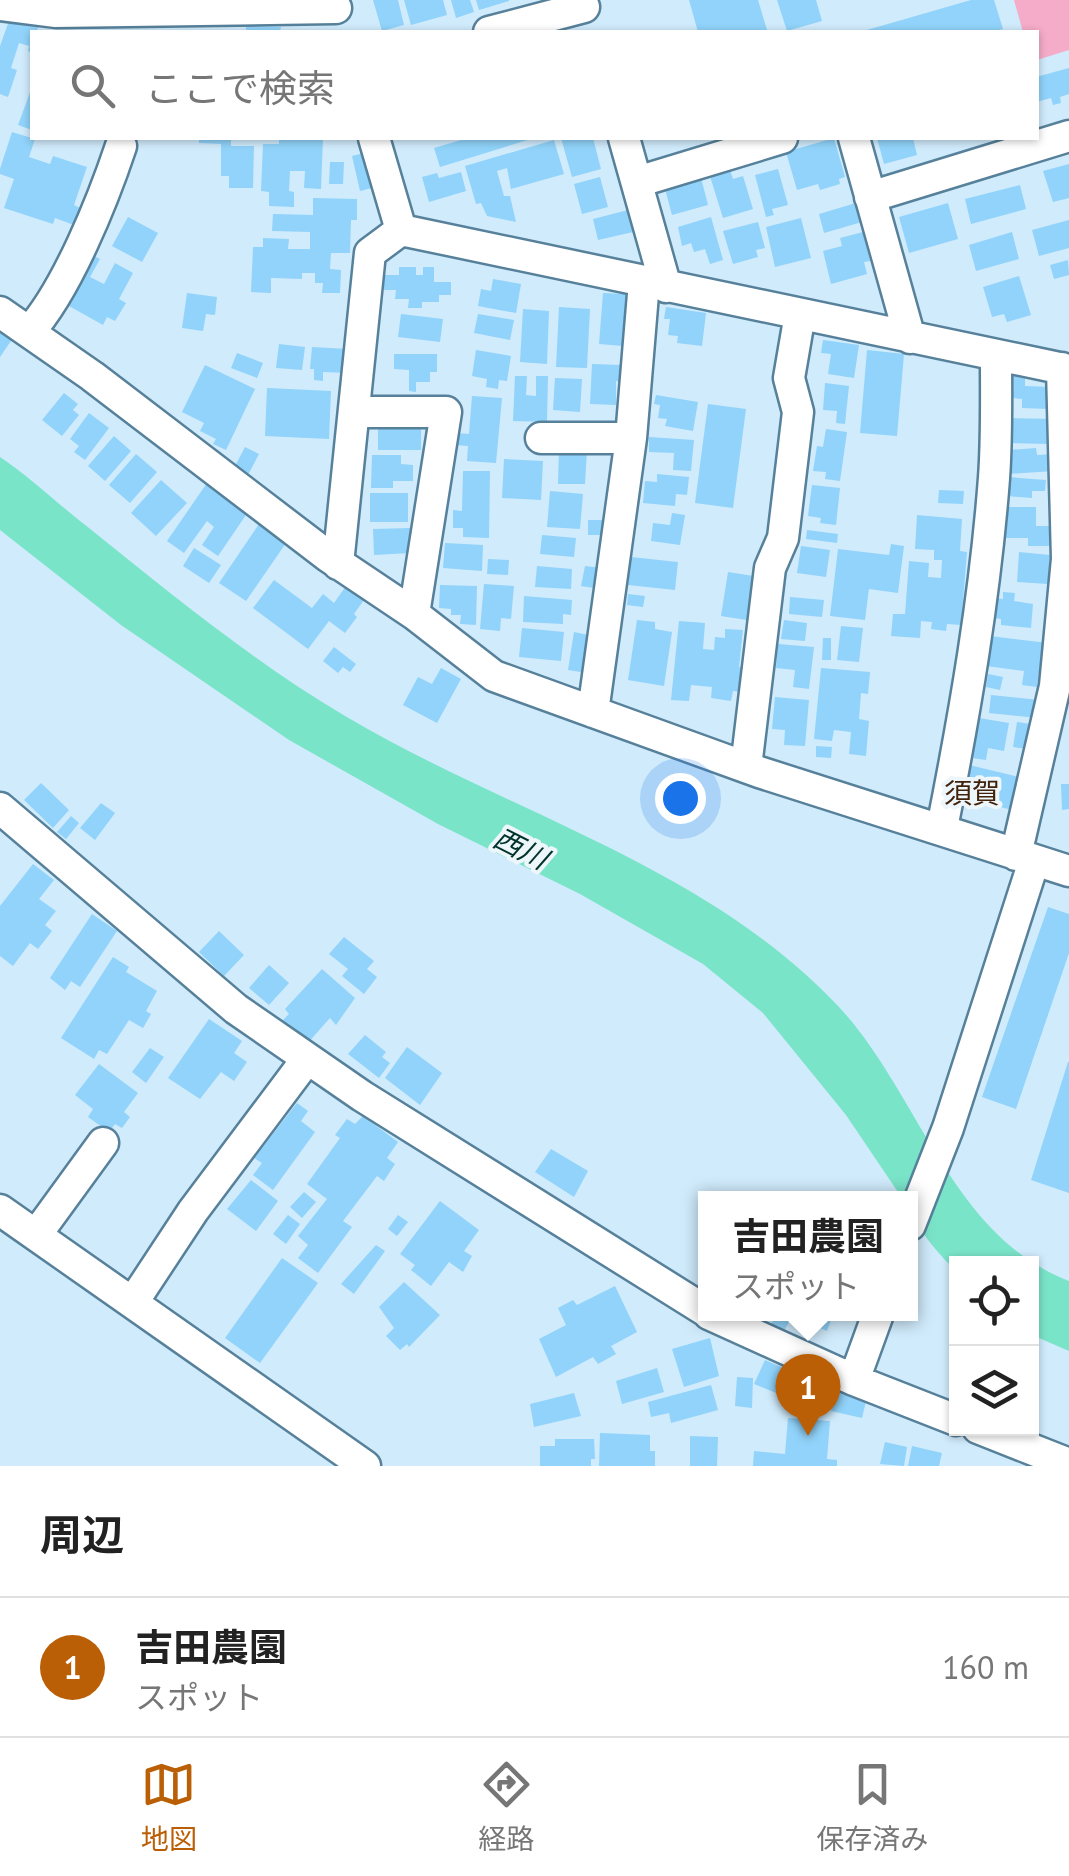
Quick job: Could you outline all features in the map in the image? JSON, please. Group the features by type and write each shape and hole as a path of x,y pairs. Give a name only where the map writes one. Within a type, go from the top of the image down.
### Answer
{"street":[{"path":"0,5 56,12 338,13"},
{"path":"499,30 586,13"},
{"path":"870,197 1069,136"},
{"path":"375,140 401,230"},
{"path":"593,712 655,284 637,182 625,140"},
{"path":"637,182 775,140"},
{"path":"855,140 910,338"},
{"path":"29,332 50,307 109,182 121,146"},
{"path":"338,564 370,254 401,230 1066,369 1067,559 1055,686 1025,858 948,1128 918,1205"},
{"path":"0,312 92,376 338,564 414,614 494,676 746,767 1069,871"},
{"path":"746,767 770,568 783,538 798,412 789,378 800,314"},
{"path":"942,828 972,679 984,586 994,474 996,355"},
{"path":"354,412 446,412 414,614"},
{"path":"541,438 631,438"},
{"path":"0,808 236,1010 574,1232 698,1307"},
{"path":"133,1302 204,1196 307,1058"},
{"path":"36,1235 103,1143"},
{"path":"0,1210 365,1466"},
{"path":"726,1321 854,1380 949,1417"},
{"path":"854,1380 875,1321"},
{"path":"998,1436 1069,1464"}],"shaded area":[{"path":"1014,0 1069,0 1069,50 1039,59 1039,30 1022,30"}],"water":[{"name":"西川","path":"0,457 151,578 311,695 408,751 667,878 729,915 786,958 839,1007 867,1042 965,1197 1024,1256 949,1256 949,1263 918,1224 918,1191 897,1191 846,1115 763,1013 703,964 580,894 438,824 289,740 121,625 0,530"},
{"path":"1039,1265 1069,1281 1069,1351 1039,1338"}],"building":[{"path":"373,0 398,0 404,25 382,30"},
{"path":"404,0 443,0 447,15 411,25"},
{"path":"451,0 470,0 474,12 456,18"},
{"path":"476,0 509,0 509,1 479,10"},
{"path":"689,0 758,0 767,30 697,30"},
{"path":"777,0 816,0 822,21 787,30"},
{"path":"971,0 994,0 1003,29 999,30 867,30"},
{"path":"10,18 39,26 30,30 30,52 29,46 19,43 11,68 17,70 8,97 0,94 0,46"},
{"path":"246,26 281,27 280,30 246,30"},
{"path":"1069,68 1069,94 1053,105 1051,98 1039,101 1039,76"},
{"path":"30,92 30,129 18,125"},
{"path":"12,132 35,140 29,157 50,164 53,156 87,167 74,205 80,208 74,225 55,218 53,224 4,208 14,179 0,174"},
{"path":"231,140 231,146 254,146 253,188 229,188 229,176 221,176 221,144 199,143"},
{"path":"279,140 323,140 321,189 304,188 305,171 290,171 289,191 294,192 294,207 269,206 269,192 261,191 263,144 279,144"},
{"path":"461,140 528,140 440,167 434,148"},
{"path":"554,140 564,174 511,189 507,168 497,171 504,196 510,196 516,222 487,216 481,203 476,204 465,166"},
{"path":"562,140 594,140 601,169 572,177"},
{"path":"835,140 845,177 839,179 840,184 820,190 818,184 797,190 786,152"},
{"path":"878,140 913,140 917,155 884,164"},
{"path":"368,152 376,187 360,191 352,156"},
{"path":"330,162 344,162 343,184 329,184"},
{"path":"1069,164 1069,198 1053,202 1043,171"},
{"path":"729,167 733,179 743,176 753,209 723,218 709,173"},
{"path":"778,169 788,205 772,209 774,215 766,217 755,175"},
{"path":"461,172 466,191 429,202 422,177 437,173 439,178"},
{"path":"700,174 708,205 672,215 664,185"},
{"path":"600,177 608,207 582,214 574,184"},
{"path":"1020,185 1026,209 971,224 965,199"},
{"path":"313,198 357,199 357,220 351,220 350,253 331,253 330,269 341,270 340,293 322,293 323,283 315,283 315,273 302,273 302,279 271,278 271,293 251,292 253,247 263,247 263,238 289,239 288,249 310,249 310,232 272,231 273,214 313,215"},
{"path":"856,203 862,222 824,233 819,214"},
{"path":"948,203 958,239 909,253 899,217"},
{"path":"628,210 633,232 598,240 593,219"},
{"path":"128,217 158,233 142,262 112,246"},
{"path":"711,217 723,260 710,264 705,249 694,252 691,243 682,246 678,227"},
{"path":"801,218 811,258 775,267 766,227"},
{"path":"1069,220 1069,248 1039,256 1032,230"},
{"path":"758,222 765,248 756,250 758,257 733,264 723,231"},
{"path":"863,232 870,261 864,262 867,274 831,284 823,251 842,246 840,238"},
{"path":"1012,232 1019,259 976,271 969,245"},
{"path":"86,252 100,259 90,277 104,284 115,263 133,273 119,299 126,303 115,321 107,317 103,325 60,301"},
{"path":"1068,260 1069,275 1054,279 1050,265"},
{"path":"399,267 416,267 416,275 423,275 423,267 434,267 434,282 451,282 451,295 439,295 439,302 422,302 422,308 408,308 409,299 395,299 396,290 384,290 384,275 399,275"},
{"path":"1019,276 1031,315 1007,322 1004,314 992,317 983,287"},
{"path":"493,279 521,284 516,313 478,306 481,289 491,291"},
{"path":"187,293 217,297 215,315 206,314 203,331 182,328"},
{"path":"603,293 627,294 623,346 599,344"},
{"path":"559,307 590,309 587,368 556,367"},
{"path":"666,307 706,313 702,346 677,343 678,336 668,335 670,319 664,319"},
{"path":"523,309 549,311 547,364 520,362"},
{"path":"401,314 443,319 440,342 398,337"},
{"path":"478,314 514,320 510,340 474,333"},
{"path":"0,329 13,338 0,357"},
{"path":"823,340 859,345 854,378 828,374 831,354 821,353"},
{"path":"279,344 305,347 302,370 276,368"},
{"path":"312,347 348,349 347,373 323,372 323,381 314,380 314,369 310,369"},
{"path":"476,350 511,356 507,381 499,380 498,389 486,387 487,379 472,376"},
{"path":"867,350 904,354 897,436 860,433"},
{"path":"237,353 263,363 257,378 231,368"},
{"path":"394,354 437,354 437,372 430,372 430,382 416,382 416,392 409,391 409,370 394,369"},
{"path":"592,364 622,365 622,382 616,381 616,405 590,404"},
{"path":"205,365 255,389 226,450 200,431 204,423 182,412"},
{"path":"515,376 527,376 526,395 536,396 536,376 548,376 547,422 513,421"},
{"path":"1013,376 1025,377 1025,386 1050,387 1049,409 1022,408 1022,399 1012,398"},
{"path":"555,378 582,379 580,412 553,410"},
{"path":"825,383 849,386 845,424 836,423 837,411 823,410"},
{"path":"267,388 331,391 329,439 265,436"},
{"path":"64,393 78,404 73,410 79,415 62,436 42,420"},
{"path":"656,395 698,402 693,431 665,426 667,419 658,418 660,405 654,404"},
{"path":"472,396 502,398 496,463 467,461 468,446 455,445 456,433 469,434"},
{"path":"708,404 746,409 733,508 695,503"},
{"path":"89,413 109,428 85,460 74,452 79,446 70,439"},
{"path":"1008,418 1056,419 1049,444 1008,443"},
{"path":"378,423 421,423 421,450 378,450"},
{"path":"826,429 847,432 840,481 825,479 826,472 813,471 817,446 823,447"},
{"path":"114,436 131,451 105,481 88,466"},
{"path":"649,437 694,440 691,471 673,470 674,453 649,452"},
{"path":"245,447 259,454 248,475 234,468"},
{"path":"559,448 587,449 585,484 558,484"},
{"path":"1036,448 1037,455 1053,454 1054,471 1008,474 1007,450"},
{"path":"136,454 157,472 130,503 109,485"},
{"path":"372,455 401,455 401,464 413,465 413,481 393,481 393,488 371,488"},
{"path":"504,459 543,461 541,500 502,498"},
{"path":"463,471 490,471 489,538 463,537 463,528 453,528 453,510 462,511"},
{"path":"657,474 689,477 687,495 676,494 675,506 643,503 645,481 657,482"},
{"path":"1008,477 1046,480 1045,491 1032,491 1032,498 1007,496"},
{"path":"161,480 187,503 156,536 131,513"},
{"path":"207,483 248,512 218,556 202,545 214,527 207,521 184,553 167,541"},
{"path":"812,485 840,488 836,525 808,516"},
{"path":"939,490 964,491 963,504 938,503"},
{"path":"550,491 583,494 580,529 547,527"},
{"path":"370,493 408,493 408,522 370,522"},
{"path":"1002,507 1036,507 1036,526 1049,526 1049,546 1028,546 1028,538 1002,538"},
{"path":"672,513 685,515 680,545 651,541 653,523 670,525"},
{"path":"917,515 962,519 960,551 967,552 961,625 947,624 946,631 931,629 932,622 921,621 920,638 891,636 893,614 905,614 909,561 929,563 928,577 941,578 942,560 934,560 934,550 915,549"},
{"path":"588,520 608,520 608,535 588,535"},
{"path":"259,524 286,543 246,601 219,583"},
{"path":"410,528 411,553 374,555 373,529"},
{"path":"807,530 838,534 837,543 806,539"},
{"path":"542,535 576,538 574,557 540,554"},
{"path":"445,543 483,545 482,571 443,568"},
{"path":"891,544 904,546 898,593 869,589 865,620 830,616 838,549 889,555"},
{"path":"801,546 830,550 826,577 797,573"},
{"path":"194,548 221,565 209,583 183,566"},
{"path":"1019,552 1050,555 1048,584 1017,582"},
{"path":"631,557 678,562 675,590 628,585"},
{"path":"488,559 509,560 508,575 487,574"},
{"path":"537,566 572,569 571,589 535,587"},
{"path":"585,566 602,568 600,589 581,586"},
{"path":"728,572 760,577 753,621 721,616"},
{"path":"274,580 312,608 323,594 334,603 346,586 364,600 345,633 329,621 308,649 253,608"},
{"path":"484,584 514,586 511,619 501,618 500,631 480,629"},
{"path":"440,585 477,586 476,625 460,624 461,615 451,615 451,609 439,608"},
{"path":"1003,592 1015,593 1014,601 1033,604 1031,628 1001,625 1001,619 993,618 995,598 1003,599"},
{"path":"628,594 645,596 643,607 627,605"},
{"path":"524,596 572,600 571,615 563,614 563,624 523,622"},
{"path":"790,597 824,600 822,617 789,614"},
{"path":"637,620 655,622 655,629 672,632 664,686 628,680"},
{"path":"784,620 807,623 805,641 781,639"},
{"path":"679,621 705,623 703,649 714,650 715,637 725,638 725,629 743,630 739,667 746,668 744,692 733,691 731,701 711,698 712,687 691,685 689,701 671,700"},
{"path":"841,626 863,628 859,662 837,660"},
{"path":"522,628 564,632 561,661 519,657"},
{"path":"574,632 593,636 587,673 568,670"},
{"path":"990,636 1048,643 1045,673 1039,672 1037,687 1022,685 1024,671 986,666"},
{"path":"823,638 831,638 831,660 822,660"},
{"path":"778,644 814,647 809,689 793,687 795,670 776,668"},
{"path":"334,647 356,664 350,672 343,667 338,673 323,661"},
{"path":"441,668 461,679 437,723 403,705 418,677 432,684"},
{"path":"821,668 870,672 868,694 861,693 859,719 869,721 866,756 849,754 851,732 834,730 832,741 814,739"},
{"path":"988,674 1003,677 1000,690 986,687"},
{"path":"991,695 1039,700 1037,718 989,713"},
{"path":"775,697 809,700 805,746 784,745 785,730 772,729"},
{"path":"979,718 1009,723 1004,751 988,748 986,760 972,758"},
{"path":"1017,722 1031,724 1027,749 1013,747"},
{"path":"816,746 832,747 831,758 816,757"},
{"path":"965,764 1019,777 1012,810 957,796"},
{"path":"41,783 69,810 53,828 24,800"},
{"path":"1061,784 1069,784 1069,809 1062,810"},
{"path":"101,803 115,813 95,840 80,828"},
{"path":"71,816 79,823 66,839 57,832"},
{"path":"33,864 54,880 39,899 56,911 45,925 52,931 38,949 30,943 13,966 0,956 0,906"},
{"path":"1048,907 1069,914 1069,953 1016,1109 982,1097"},
{"path":"92,914 117,931 80,987 71,981 65,990 50,978"},
{"path":"219,931 244,955 224,976 199,952"},
{"path":"344,937 374,961 367,969 377,977 364,994 342,976 348,969 329,954"},
{"path":"113,957 129,967 126,972 157,991 146,1011 151,1014 143,1028 129,1020 107,1054 99,1050 94,1059 61,1038"},
{"path":"269,965 289,983 269,1005 249,988"},
{"path":"322,969 355,998 336,1025 330,1018 306,1045 281,1022 289,1014 285,1009"},
{"path":"209,1019 242,1041 234,1053 247,1062 234,1081 221,1072 200,1099 168,1078"},
{"path":"365,1035 386,1052 382,1057 390,1063 379,1078 348,1054"},
{"path":"407,1047 442,1073 420,1105 385,1078"},
{"path":"150,1048 164,1057 146,1083 132,1072"},
{"path":"1069,1062 1069,1193 1031,1180"},
{"path":"99,1064 138,1093 124,1112 130,1117 122,1128 115,1124 109,1132 88,1117 93,1109 75,1095"},
{"path":"297,1103 308,1111 301,1121 315,1132 273,1190 253,1175 262,1163 254,1158"},
{"path":"363,1116 398,1142 387,1158 395,1164 384,1181 377,1176 343,1221 352,1227 318,1273 298,1258 308,1245 298,1236 327,1199 307,1184 340,1138 335,1135 347,1119 355,1124"},
{"path":"551,1149 588,1171 574,1197 535,1172"},
{"path":"251,1180 278,1201 256,1231 227,1209"},
{"path":"304,1192 316,1202 302,1218 290,1207"},
{"path":"440,1201 479,1230 464,1251 472,1256 463,1272 449,1262 431,1286 411,1270 415,1265 400,1254"},
{"path":"288,1215 300,1224 286,1244 273,1234"},
{"path":"398,1215 408,1222 397,1236 388,1229"},
{"path":"376,1245 385,1251 354,1294 341,1284"},
{"path":"282,1258 318,1283 260,1363 225,1338"},
{"path":"404,1282 440,1315 409,1347 407,1344 400,1350 386,1336 394,1328 379,1307"},
{"path":"615,1286 637,1332 611,1346 616,1354 598,1364 593,1357 556,1377 539,1339 566,1325 558,1308 573,1300 577,1305"},
{"path":"773,1321 789,1321 783,1333 770,1326"},
{"path":"804,1321 831,1321 827,1331"},
{"path":"710,1338 719,1376 684,1387 672,1349"},
{"path":"765,1360 805,1377 796,1401 754,1384"},
{"path":"657,1368 664,1392 622,1404 616,1381"},
{"path":"737,1377 753,1378 752,1408 735,1406"},
{"path":"711,1385 718,1410 671,1423 669,1413 651,1417 648,1402"},
{"path":"836,1389 867,1397 862,1418 831,1411"},
{"path":"574,1393 581,1416 534,1427 530,1404"},
{"path":"805,1396 823,1397 822,1411 804,1410"},
{"path":"788,1418 830,1421 827,1459 837,1460 837,1466 753,1466 754,1451 785,1454"},
{"path":"600,1433 650,1435 655,1466 599,1466"},
{"path":"690,1436 718,1437 717,1466 690,1466"},
{"path":"555,1439 594,1439 595,1459 591,1459 591,1466 540,1466 540,1446 555,1446"},
{"path":"885,1442 907,1447 904,1466 880,1464"},
{"path":"912,1446 942,1453 939,1466 908,1466"}],"place":[{"name":"吉田農園","path":"808,1436"}],"district":[{"name":"須賀","path":"972,792"}]}
